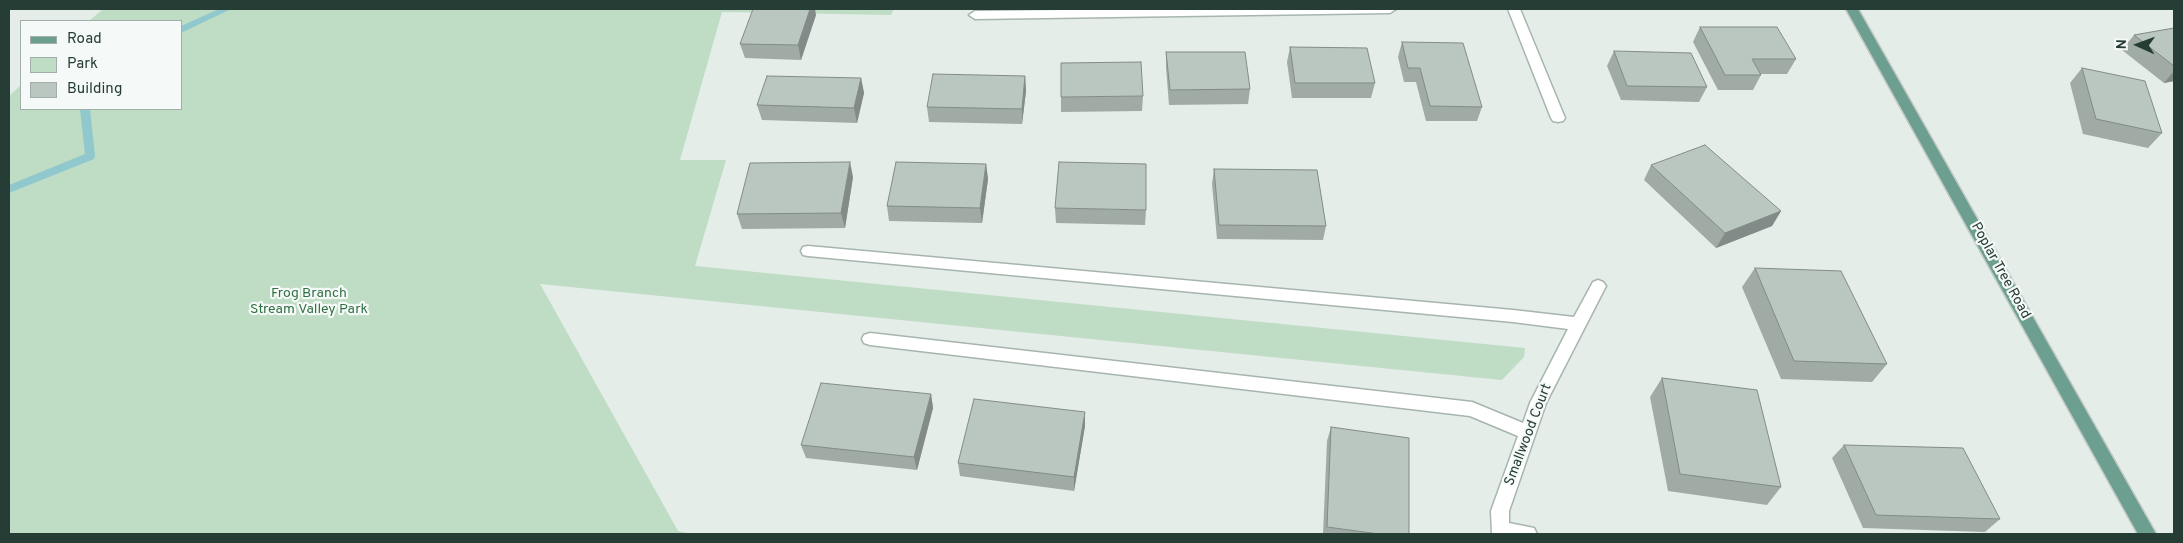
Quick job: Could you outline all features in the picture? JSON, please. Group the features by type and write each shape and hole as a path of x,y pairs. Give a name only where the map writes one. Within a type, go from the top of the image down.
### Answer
{"main road":[{"name":"Poplar Tree Road","path":"1852,9 2147,534"}],"street":[{"path":"975,15 1390,9"},
{"path":"1514,9 1558,118"},
{"path":"808,251 1513,316 1578,324"},
{"name":"Smallwood Court","path":"1501,532 1500,511 1538,403 1598,286"},
{"path":"870,339 1472,409 1528,433"},
{"path":"1501,532 1528,534"}],"green space":[{"name":"Frog Branch Stream Valley Park","path":"103,9 894,9 891,15 722,12 680,160 726,160 695,266 1525,348 1524,357 1502,380 540,284 678,531 692,534 9,534 9,96 20,86 20,110 182,110 182,20 90,20"}],"building":[{"path":"753,9 810,9 798,45 740,44"},
{"path":"1700,27 1777,27 1796,59 1752,59 1761,75 1725,75"},
{"path":"2174,28 2174,66 2134,35"},
{"path":"1402,42 1463,43 1482,107 1430,106 1420,68 1408,68"},
{"path":"1290,47 1367,48 1375,83 1295,83"},
{"path":"1614,51 1691,53 1707,87 1627,86"},
{"path":"1166,52 1245,52 1250,89 1170,90"},
{"path":"1141,62 1143,96 1061,97 1061,63"},
{"path":"2082,68 2145,81 2162,133 2096,119"},
{"path":"933,74 1025,76 1022,109 927,107"},
{"path":"767,76 861,78 854,108 757,105"},
{"path":"1705,145 1781,211 1725,233 1651,165"},
{"path":"850,162 841,213 737,214 750,163"},
{"path":"896,162 986,164 980,208 887,206"},
{"path":"1059,162 1146,164 1146,210 1055,208"},
{"path":"1214,169 1317,170 1326,226 1219,225"},
{"path":"1755,268 1841,271 1887,364 1794,361"},
{"path":"1662,378 1757,390 1781,487 1680,474"},
{"path":"821,383 931,394 914,457 801,445"},
{"path":"974,399 1085,412 1074,477 958,463"},
{"path":"1331,427 1409,438 1409,534 1379,534 1327,527"},
{"path":"1844,445 1963,448 2000,519 1876,515"}],"waterway":[{"path":"182,30 226,9"},
{"path":"9,189 90,156 85,110"}]}
